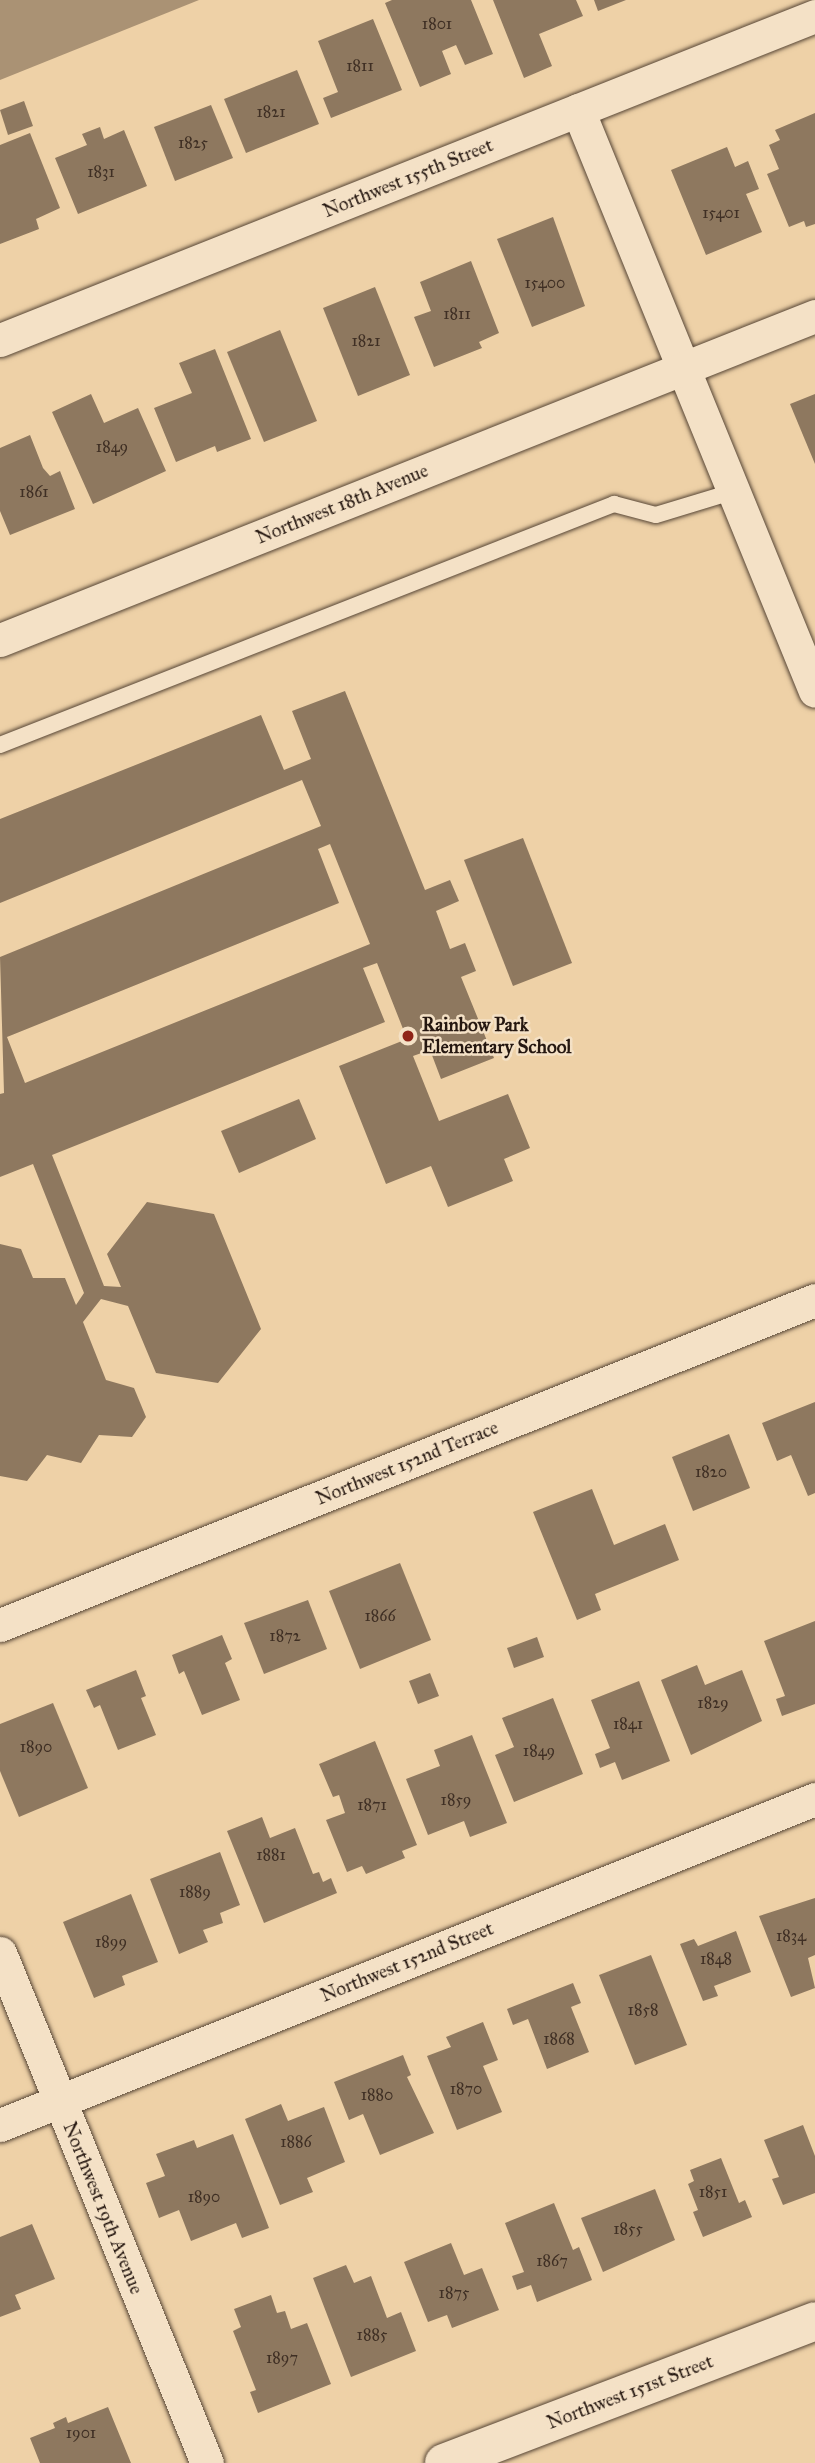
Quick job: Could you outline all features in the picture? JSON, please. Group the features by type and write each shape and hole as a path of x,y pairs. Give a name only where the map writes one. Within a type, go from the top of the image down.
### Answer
{"street":[{"name":"Northwest 155th Street","path":"0,340 815,16"},
{"path":"578,110 815,691"},
{"name":"Northwest 18th Avenue","path":"0,640 815,316"},
{"name":"Northwest 152nd Terrace","path":"0,1625 815,1300"},
{"name":"Northwest 152nd Street","path":"0,2124 815,1799"},
{"name":"Northwest 19th Avenue","path":"0,1953 207,2463"},
{"name":"Northwest 151st Street","path":"444,2463 815,2321"}],"lane":[{"path":"0,745 614,504 656,515 735,491"}],"shaded area":[{"path":"0,0 199,0 0,80"}],"building":[{"path":"392,0 471,0 493,54 465,65 456,45 442,51 451,74 420,87 385,3"},
{"path":"493,0 576,0 583,16 539,34 552,66 524,78"},
{"path":"594,0 626,0 598,11"},
{"path":"373,19 402,90 331,118 323,98 338,92 318,41"},
{"path":"297,70 319,124 246,153 224,99"},
{"path":"24,101 33,126 8,135 0,110"},
{"path":"211,105 233,158 175,181 154,127"},
{"path":"815,113 815,224 806,227 804,221 789,227 767,174 779,169 769,145 780,140 775,130"},
{"path":"100,127 104,139 124,130 147,186 78,214 55,158 87,145 82,134"},
{"path":"30,133 60,208 36,219 39,229 0,244 0,145"},
{"path":"727,147 735,167 748,161 759,189 746,194 762,232 706,255 671,170"},
{"path":"553,217 585,306 532,327 497,239"},
{"path":"471,261 499,333 479,342 482,348 434,367 414,317 431,311 420,282"},
{"path":"375,287 410,375 358,396 323,308"},
{"path":"280,330 317,421 264,442 227,352"},
{"path":"215,349 251,439 217,452 215,446 176,462 154,408 192,393 179,363"},
{"path":"91,394 104,423 138,408 166,471 93,504 52,412"},
{"path":"815,394 815,464 790,404"},
{"path":"30,435 43,468 50,476 60,471 75,509 10,535 0,511 0,448"},
{"path":"345,691 425,890 450,880 459,901 436,911 450,949 465,943 476,971 461,977 494,1058 441,1079 430,1050 413,1056 439,1121 508,1094 530,1148 504,1159 513,1181 448,1207 431,1166 386,1184 339,1066 407,1039 377,963 363,968 385,1022 52,1155 104,1286 121,1287 107,1254 147,1202 214,1214 261,1329 218,1383 156,1373 128,1306 101,1299 83,1322 106,1380 134,1388 146,1417 132,1437 99,1435 81,1463 47,1455 27,1481 0,1476 0,1244 21,1249 33,1278 65,1278 76,1305 84,1293 33,1164 0,1177 0,1094 4,1093 0,957 321,826 302,780 0,903 0,819 261,715 284,770 311,759 292,711","holes":["330,844 370,944 25,1083 7,1037 339,903 318,849"]},
{"path":"523,838 572,963 513,986 464,860"},
{"path":"299,1099 316,1139 239,1173 221,1131"},
{"path":"815,1402 815,1493 808,1496 791,1455 777,1461 762,1423"},
{"path":"729,1434 750,1488 693,1511 672,1457"},
{"path":"592,1489 614,1545 665,1524 679,1560 595,1594 601,1610 577,1620 533,1512"},
{"path":"400,1563 431,1640 360,1669 329,1591"},
{"path":"308,1600 327,1649 264,1674 244,1623"},
{"path":"815,1621 815,1704 782,1716 776,1699 785,1696 764,1641"},
{"path":"222,1635 232,1659 225,1663 240,1700 202,1715 184,1671 179,1674 172,1655"},
{"path":"537,1637 544,1657 514,1668 507,1648"},
{"path":"697,1665 705,1685 742,1670 762,1721 691,1755 661,1680"},
{"path":"136,1670 146,1696 141,1698 156,1735 118,1750 100,1705 94,1708 86,1690"},
{"path":"430,1673 439,1696 418,1704 409,1681"},
{"path":"639,1681 670,1761 622,1780 615,1762 600,1768 595,1754 610,1748 591,1700"},
{"path":"553,1698 583,1774 514,1802 495,1755 514,1747 502,1718"},
{"path":"53,1703 88,1788 19,1817 0,1771 0,1724"},
{"path":"472,1735 507,1823 470,1837 464,1821 428,1835 406,1779 440,1766 434,1750"},
{"path":"375,1741 417,1845 402,1851 405,1858 366,1874 362,1866 347,1872 326,1820 345,1813 339,1795 333,1797 319,1764"},
{"path":"262,1817 270,1838 295,1828 313,1874 319,1872 323,1882 331,1878 337,1893 264,1923 227,1831"},
{"path":"220,1852 240,1905 220,1913 223,1923 203,1930 208,1942 179,1954 150,1879"},
{"path":"131,1894 158,1962 122,1976 125,1985 94,1998 63,1922"},
{"path":"815,1898 815,1955 808,1958 815,1988 791,1997 759,1916"},
{"path":"736,1931 751,1972 714,1986 718,1996 703,2001 680,1944 694,1939 698,1946"},
{"path":"651,1955 687,2045 635,2065 599,1975"},
{"path":"573,1983 581,2003 571,2007 589,2052 547,2069 528,2019 513,2025 507,2009"},
{"path":"483,2022 498,2060 483,2066 502,2112 457,2130 427,2056 451,2047 446,2037"},
{"path":"403,2055 411,2075 407,2077 434,2133 380,2155 363,2114 349,2120 334,2082"},
{"path":"281,2104 288,2121 324,2107 345,2162 307,2178 313,2192 280,2205 245,2119"},
{"path":"803,2125 815,2156 815,2193 783,2205 772,2179 779,2177 764,2140"},
{"path":"233,2134 269,2228 242,2238 236,2223 191,2241 179,2210 159,2218 146,2183 165,2176 156,2154 194,2140 197,2148"},
{"path":"721,2158 739,2203 745,2200 752,2217 703,2237 693,2212 698,2210 688,2184 694,2181 690,2170"},
{"path":"655,2189 675,2240 603,2272 581,2218"},
{"path":"554,2203 573,2250 579,2247 592,2280 537,2302 531,2285 517,2290 512,2276 524,2272 505,2223"},
{"path":"32,2224 55,2279 15,2295 21,2309 0,2317 0,2237"},
{"path":"451,2243 464,2275 482,2268 499,2310 452,2328 447,2315 428,2322 404,2262"},
{"path":"346,2265 354,2283 371,2276 387,2318 401,2312 416,2351 351,2377 313,2278"},
{"path":"271,2295 277,2313 285,2311 291,2329 307,2323 331,2384 258,2413 250,2392 256,2390 233,2331 241,2327 234,2309"},
{"path":"108,2407 131,2463 40,2463 30,2438 55,2428 53,2423 66,2417 68,2423"}],"place":[{"name":"Rainbow Park Elementary School","path":"408,1036"}]}
